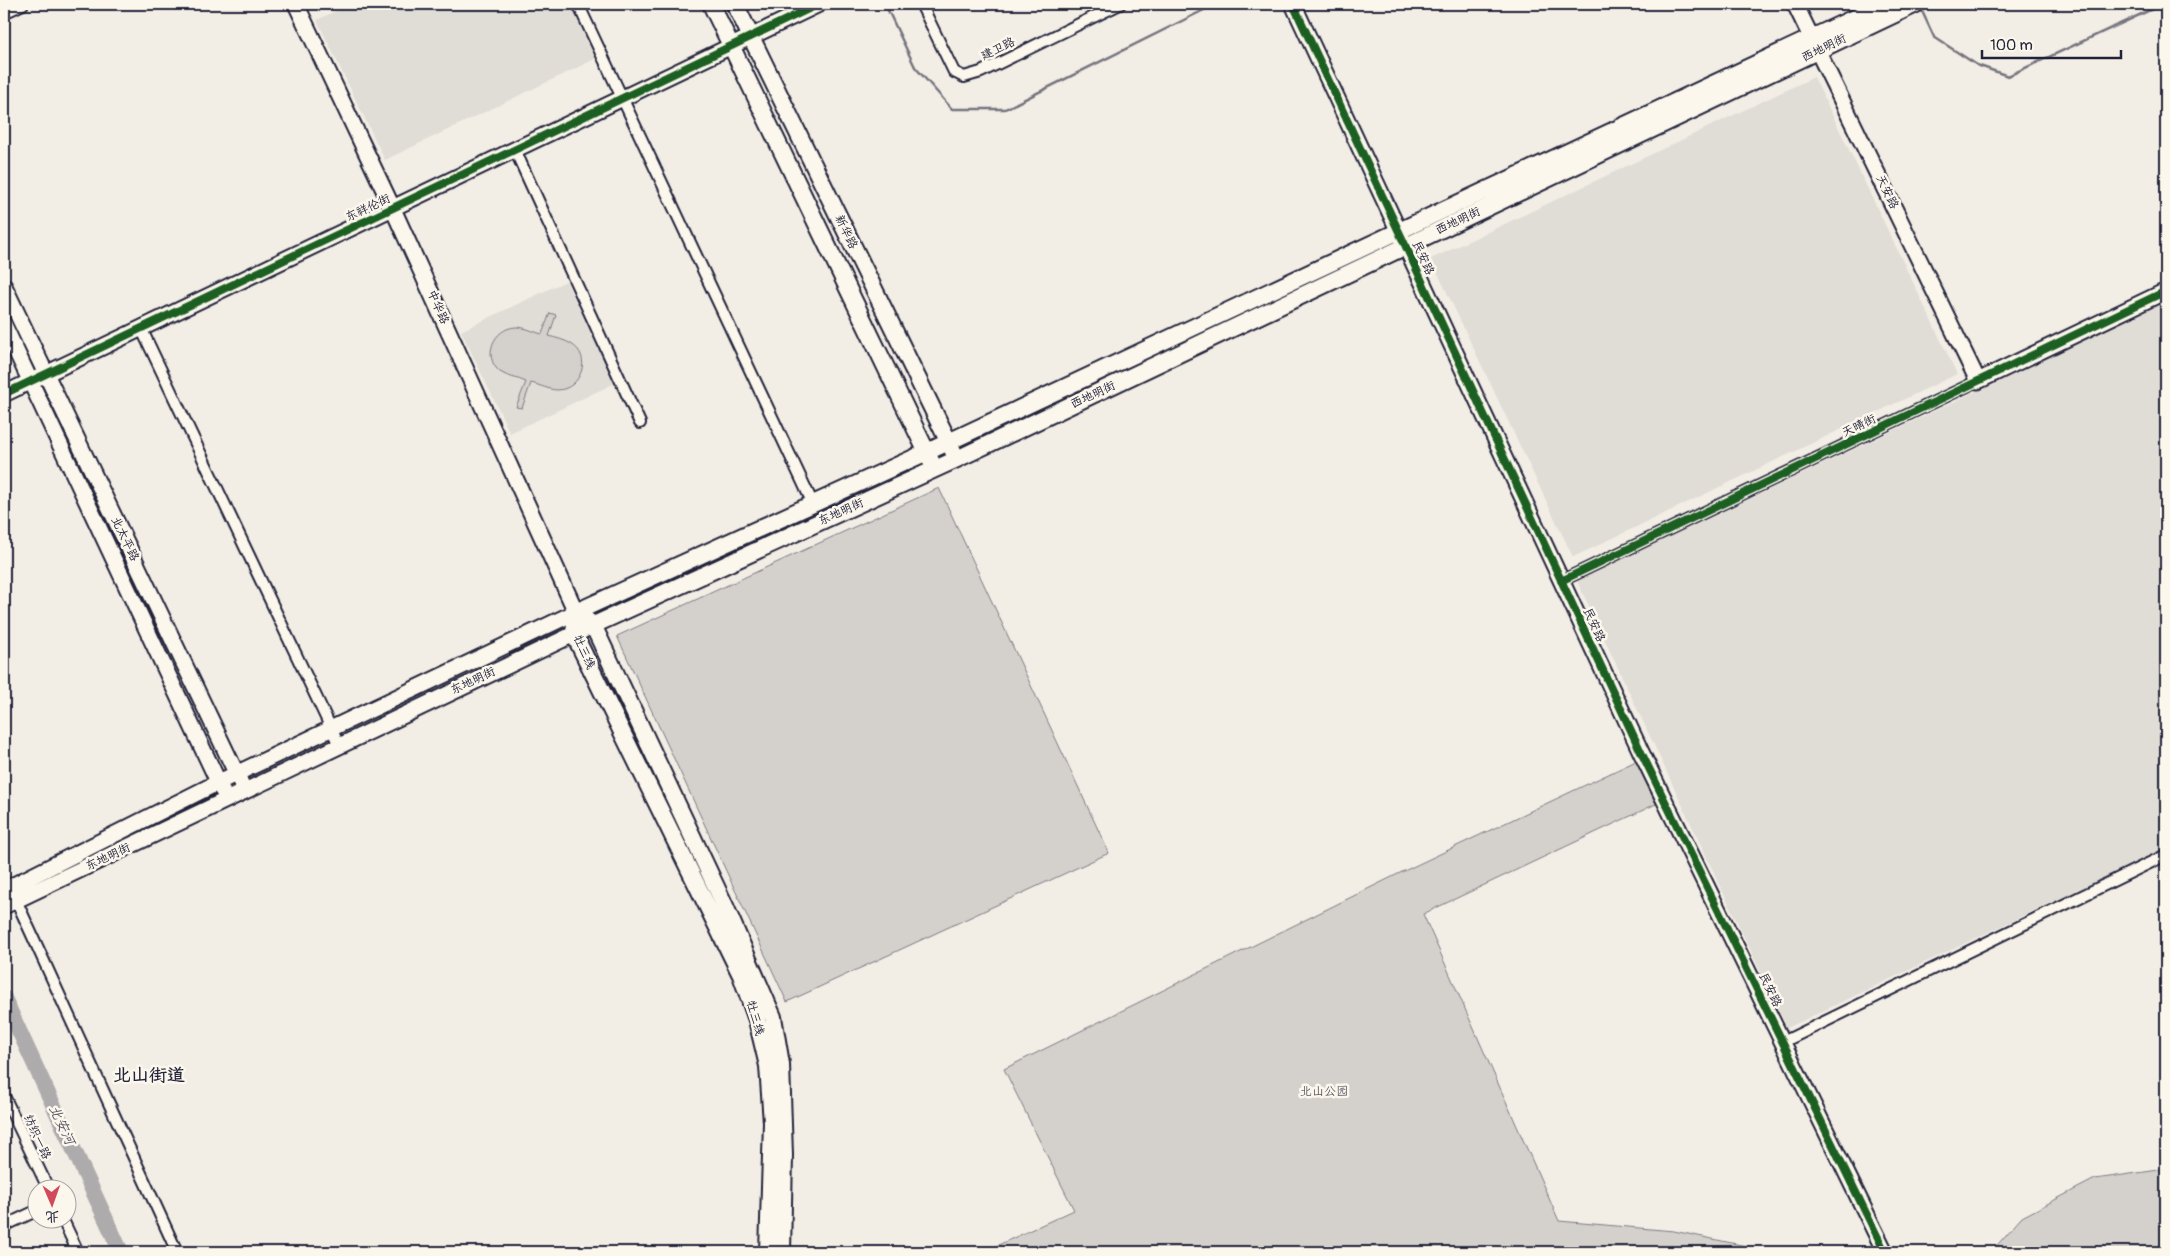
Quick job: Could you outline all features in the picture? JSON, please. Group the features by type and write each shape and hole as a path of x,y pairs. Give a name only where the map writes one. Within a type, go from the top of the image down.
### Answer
{"main road":[{"path":"711,4 741,41 946,464"},
{"name":"新华路","path":"735,4 741,41 946,464"},
{"name":"西地明街","path":"1815,44 1884,4"},
{"name":"西地明街","path":"946,464 1402,239 1815,44 1916,4"},
{"name":"西地明街","path":"938,447 1402,239"},
{"name":"东地明街","path":"576,612 938,447"},
{"name":"东地明街","path":"574,634 946,464"},
{"name":"牡三线","path":"576,612 593,625 725,906 772,1018 781,1064 782,1082 784,1154 782,1252"},
{"name":"牡三线","path":"576,612 574,634 741,975 757,1020 768,1066 772,1123 768,1252"}],"street":[{"path":"4,13 23,4"},
{"name":"中华路","path":"296,4 393,209 576,612"},
{"path":"578,4 813,504"},
{"name":"东祥伦街","path":"4,394 820,4"},
{"name":"建卫路","path":"921,4 954,72 964,77 981,72 1120,4"},
{"name":"民安路","path":"1293,4 1641,752 1885,1252"},
{"name":"天安路","path":"1795,4 1978,381"},
{"path":"515,150 640,423"},
{"name":"北太平路","path":"4,286 245,792"},
{"name":"天晴街","path":"1562,581 2166,291"},
{"name":"北太平路","path":"4,325 228,801"},
{"path":"141,328 339,745"},
{"name":"东地明街","path":"4,890 219,782 576,612"},
{"name":"东地明街","path":"10,903 228,801 339,745 574,634"},
{"path":"1783,1042 2166,855"},
{"path":"10,903 177,1252"},
{"name":"纺织一路","path":"4,1096 43,1178"},
{"path":"4,1226 28,1215"},
{"path":"67,1228 78,1252"}],"shaded area":[{"path":"340,4 571,4 597,58 385,160 317,20 342,8"},
{"path":"1814,77 1957,374 1573,557 1431,259"},
{"path":"566,281 615,383 510,433 461,331"},
{"path":"2166,301 2166,848 1787,1028 1577,581"}],"green space":[{"path":"550,313 556,315 549,336 566,341 578,349 583,364 581,371 573,384 558,390 531,383 522,408 516,407 526,382 500,372 492,359 491,351 493,344 501,332 516,327 542,334"},
{"path":"939,488 1109,853 787,1002 617,636"},
{"name":"北山公园","path":"1636,761 1656,804 1423,914 1559,1221 1674,1231 1775,1252 983,1252 1074,1210 1004,1069 1402,872"},
{"path":"2166,1169 2166,1252 1991,1252 2022,1217 2095,1179"}],"waterway":[{"path":"885,4 915,67 952,109 1005,109 1216,4"},
{"path":"1921,9 1934,37 1977,65 2008,76 2163,4"},
{"name":"北安河","path":"4,998 121,1252"}],"cycle path":[{"path":"4,394 819,4"},
{"path":"1293,4 1641,752 1885,1252"},
{"path":"1561,581 2166,291"}],"district":[{"name":"北山街道","path":"149,1075"}]}
